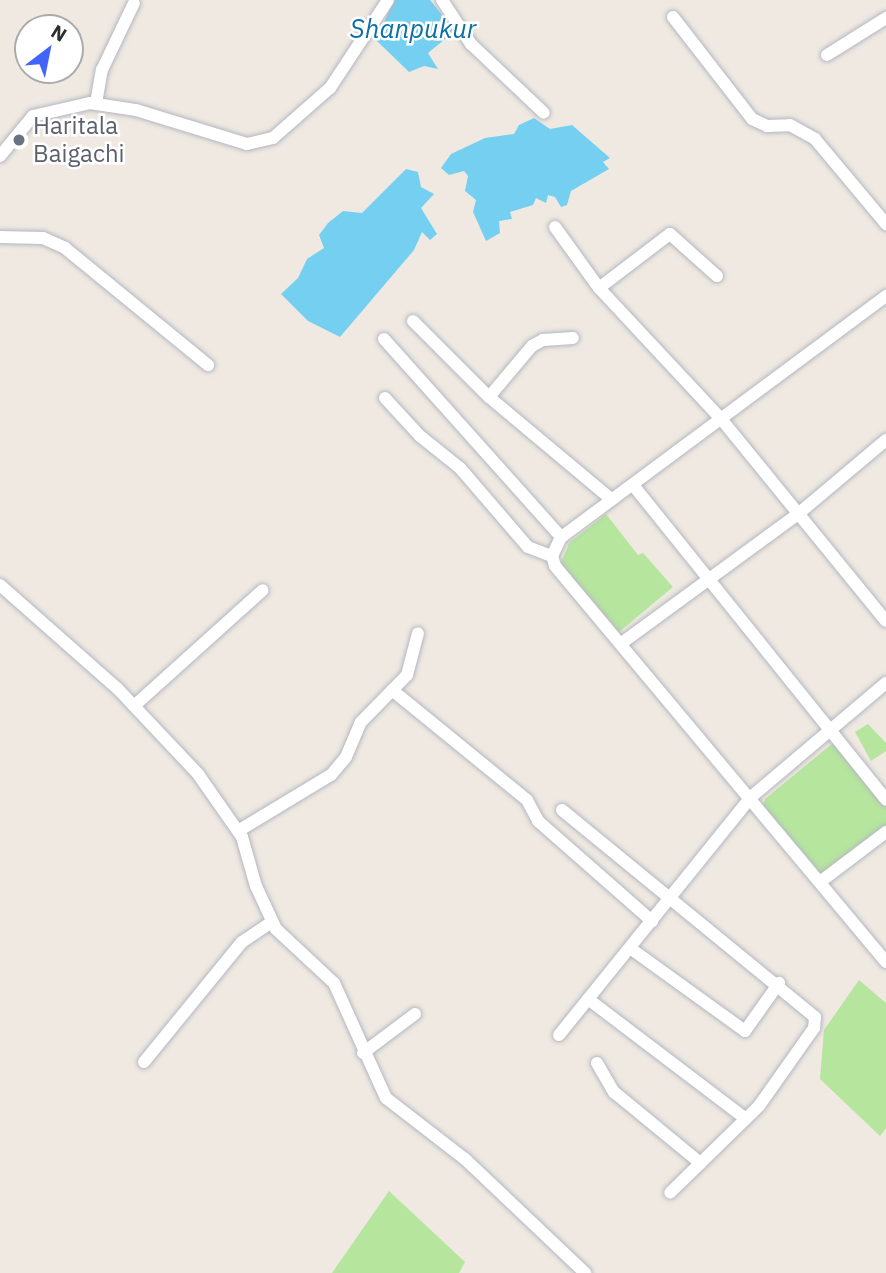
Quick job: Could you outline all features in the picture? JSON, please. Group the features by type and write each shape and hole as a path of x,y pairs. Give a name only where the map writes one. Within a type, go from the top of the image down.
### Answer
{"street":[{"path":"0,156 15,135 41,113 96,103 258,144 272,138 330,88 388,0"},
{"path":"442,0 471,44 544,113"},
{"path":"96,103 108,54 134,3"},
{"path":"674,17 752,119 767,126 790,125 815,139 886,224"},
{"path":"827,55 886,18"},
{"path":"0,130 15,135"},
{"path":"555,227 600,288 722,420 886,621"},
{"path":"600,288 670,234 717,276"},
{"path":"0,237 43,238 65,248 208,365"},
{"path":"886,296 561,537 552,556 555,566 623,642 886,962"},
{"path":"413,321 489,397 612,500"},
{"path":"489,397 532,346 543,340 573,338"},
{"path":"384,339 561,537"},
{"path":"385,398 420,436 460,468 528,547 552,556"},
{"path":"623,642 798,514 886,440"},
{"path":"633,485 707,581 886,800"},
{"path":"0,585 134,706 191,766 238,831 272,922 334,983 363,1054 386,1098 466,1159 585,1273"},
{"path":"134,706 263,590"},
{"path":"238,831 331,775 346,757 361,722 410,668 418,633"},
{"path":"559,1035 751,797 886,683"},
{"path":"391,690 527,800 538,821 652,921"},
{"path":"562,810 668,901 812,1010 816,1024 746,1119 670,1193"},
{"path":"820,882 886,832"},
{"path":"144,1062 242,942 272,922"},
{"path":"630,948 745,1031 779,983"},
{"path":"589,999 746,1119"},
{"path":"363,1054 415,1014"},
{"path":"597,1063 614,1092 700,1163"}],"green space":[{"path":"606,514 638,555 643,553 673,587 619,632 561,563 569,543"},
{"path":"868,724 886,743 886,751 871,761 855,732"},
{"path":"839,738 886,800 886,830 820,878 762,808 765,799"},
{"path":"859,980 886,1003 886,1128 880,1136 820,1079 824,1030"},
{"path":"389,1191 465,1262 459,1273 332,1273"}],"water":[{"name":"Shanpukur","path":"394,0 430,0 455,31 428,53 438,69 424,66 409,72 376,40"},
{"path":"534,118 550,129 572,125 610,158 603,162 609,169 571,191 567,205 561,207 555,197 548,195 546,203 536,198 533,205 510,212 512,219 499,221 500,233 486,241 473,212 476,200 465,191 468,176 464,171 449,175 441,168 451,154 485,138 514,134 519,125"},
{"path":"406,169 418,172 421,187 434,194 421,208 437,234 430,240 422,232 414,250 340,337 308,321 281,294 298,278 307,259 324,248 319,235 328,223 343,211 362,213"}],"place":[{"name":"Haritala Baigachi","path":"19,140"}]}
